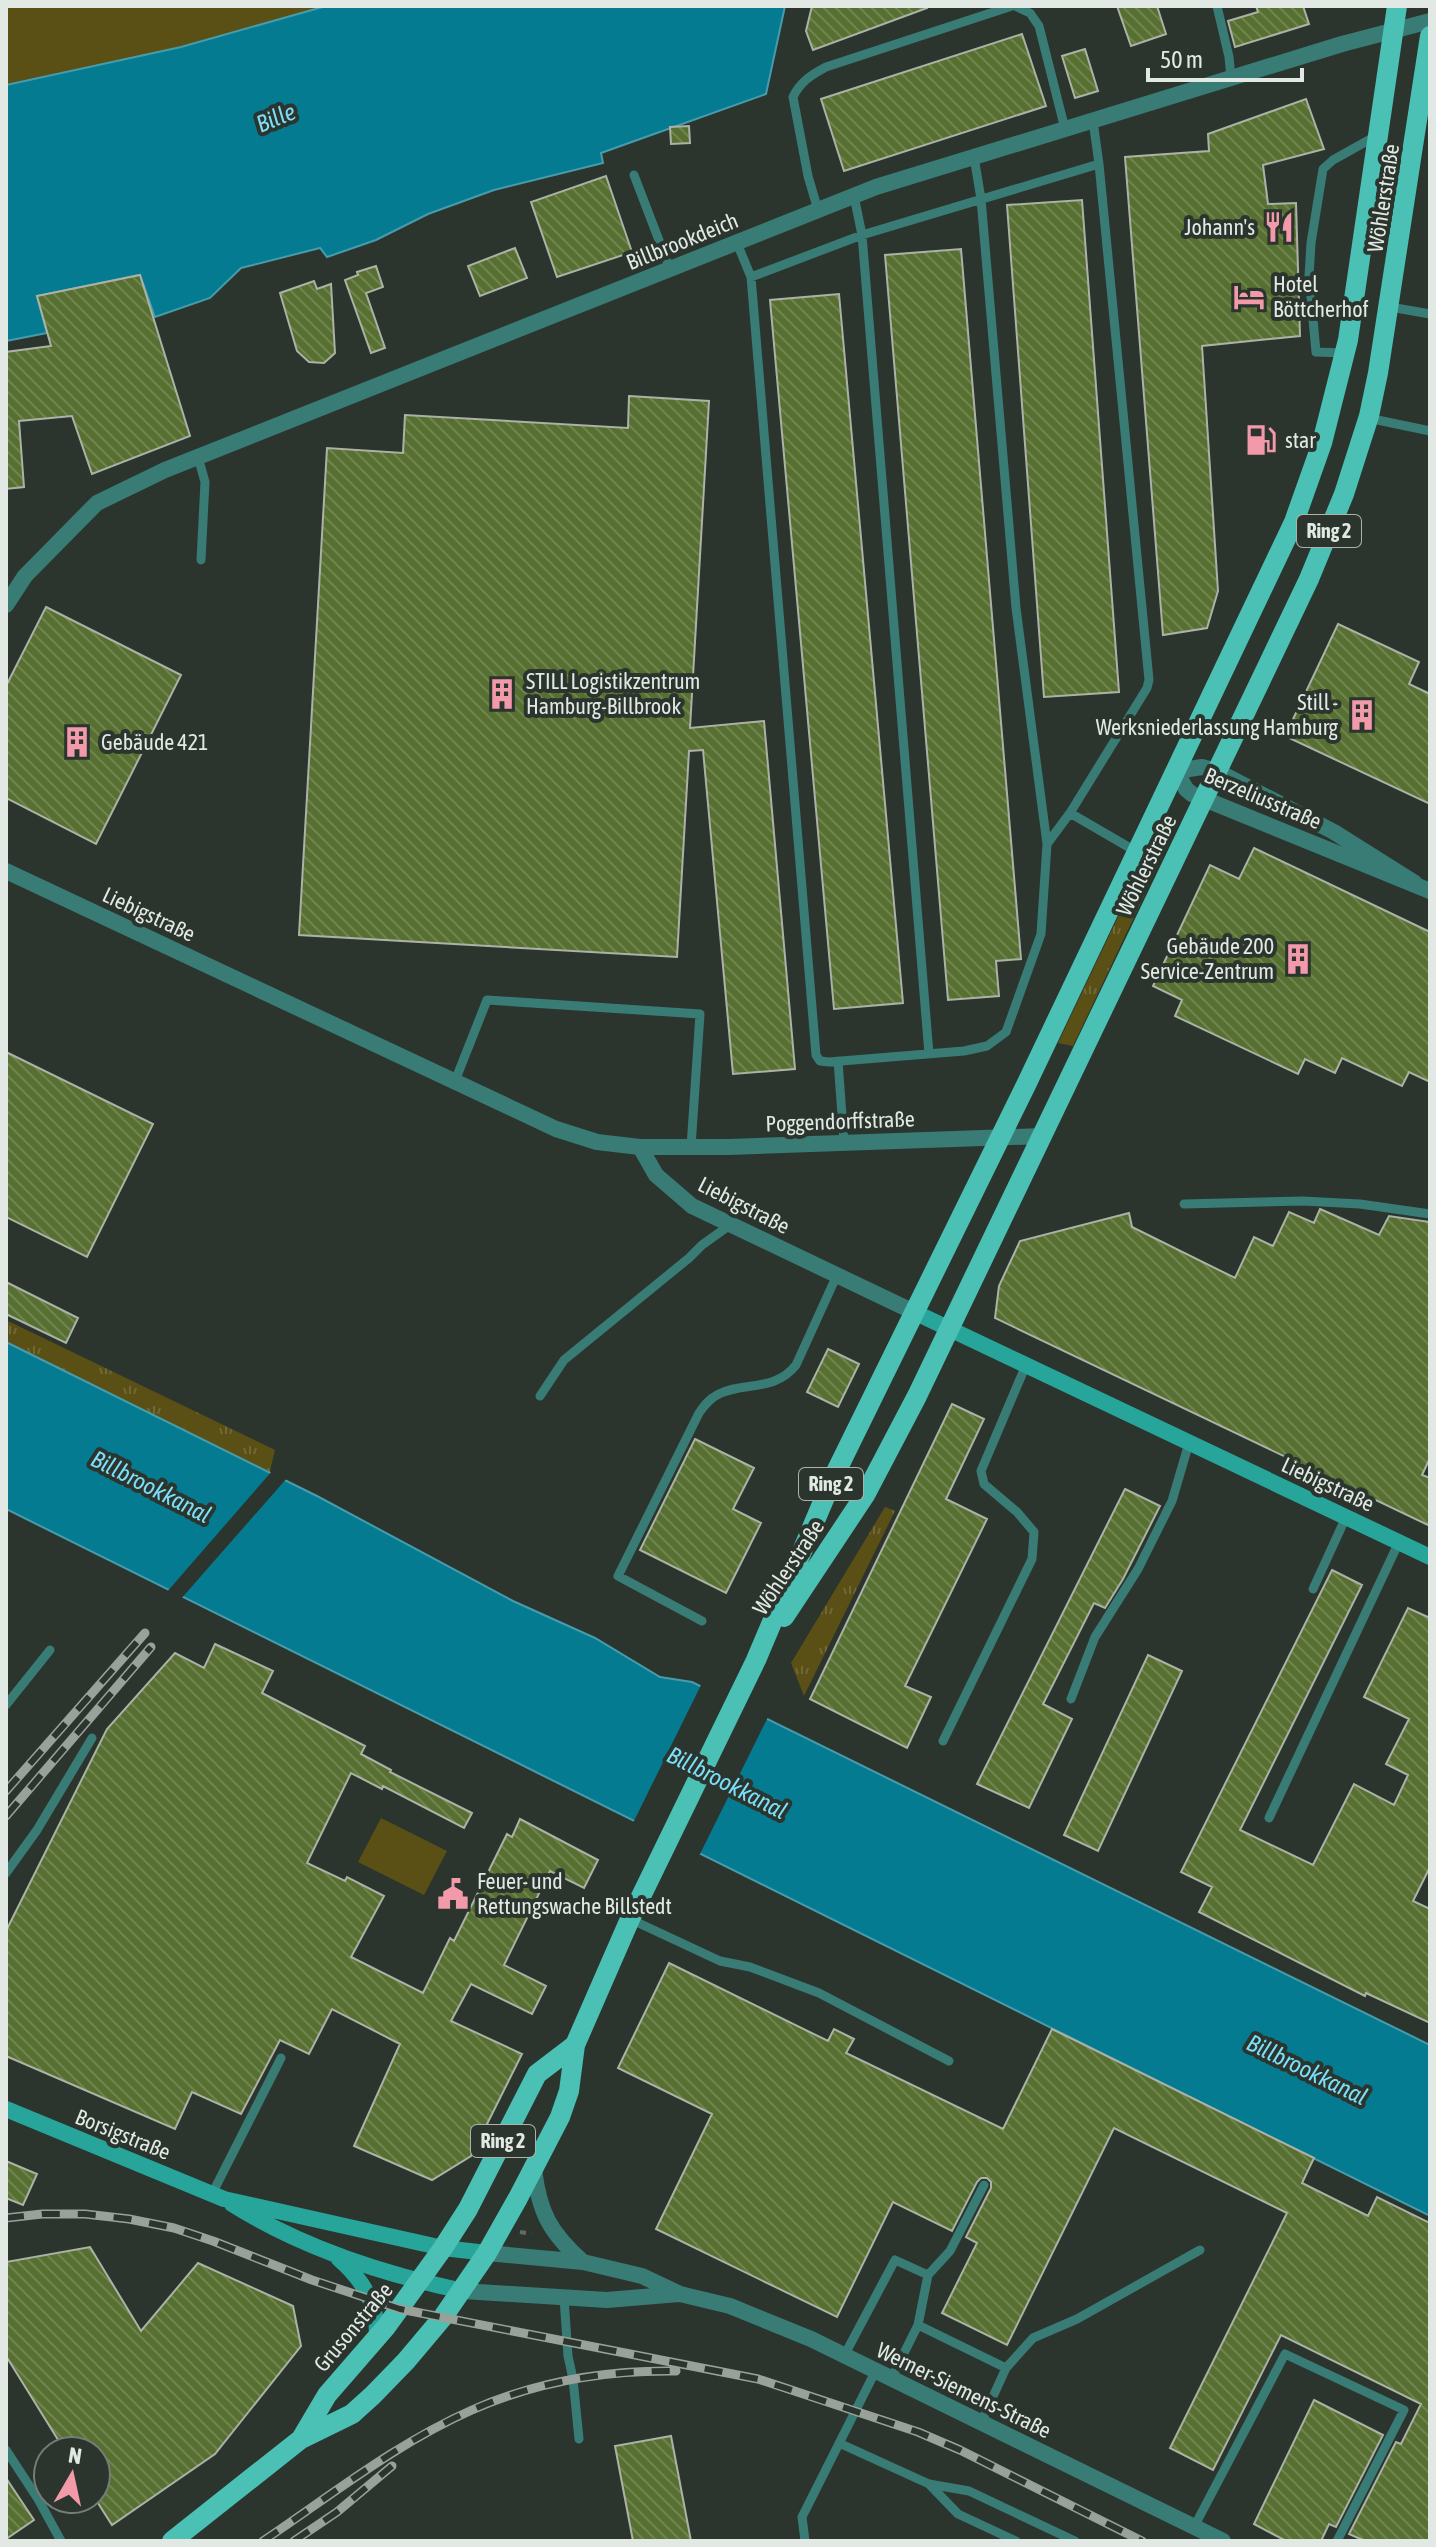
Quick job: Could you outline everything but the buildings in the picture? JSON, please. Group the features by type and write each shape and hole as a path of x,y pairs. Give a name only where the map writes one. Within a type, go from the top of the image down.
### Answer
{"main road":[{"name":"Ring 2","path":"1394,31 1397,6"},
{"name":"Wöhlerstraße","path":"463,2291 534,2169 560,2117 569,2091 575,2045 651,1873 756,1660 833,1478 1294,522 1322,443 1345,353 1394,31"},
{"name":"Wöhlerstraße","path":"756,1660 865,1495 950,1329 1315,565 1344,494 1368,418 1390,307 1430,36"},
{"name":"Liebigstraße","path":"914,1312 1430,1557"},
{"name":"Wöhlerstraße","path":"443,2248 468,2209 537,2074 575,2045"},
{"name":"Borsigstraße","path":"6,2109 218,2196 267,2225 332,2253 378,2270 463,2291"},
{"name":"Borsigstraße","path":"218,2196 443,2248 487,2253"},
{"name":"Grusonstraße","path":"301,2439 327,2395 377,2339 443,2248"},
{"path":"332,2253 352,2270 367,2291 377,2325 377,2339"},
{"name":"Grusonstraße","path":"172,2541 301,2439 352,2414 406,2361 463,2291"}],"street":[{"name":"Billbrookdeich","path":"6,605 25,576 97,503 198,457 854,196 1231,78 1430,21"},
{"name":"Berzeliusstraße","path":"1202,767 1217,771 1334,832 1422,887 1204,799 1186,789 1176,771 1202,767"},
{"name":"Liebigstraße","path":"6,871 556,1129 597,1142 640,1147 656,1175 692,1206 914,1312"},
{"name":"Poggendorffstraße","path":"640,1147 1042,1136"},
{"path":"534,2169 539,2200 549,2225 583,2262"},
{"name":"Werner-Siemens-Straße","path":"487,2253 583,2262 642,2276 680,2294 730,2306 811,2339 1223,2541"},
{"name":"Werner-Siemens-Straße","path":"463,2291 622,2300 680,2294"}],"lane":[{"path":"818,210 808,176 793,97 797,87 809,76 826,67 1013,6 1030,13 1039,26 1065,129"},
{"path":"1217,6 1231,78"},
{"path":"1047,844 1070,813 1149,680 1093,121"},
{"path":"1345,353 1316,352 1309,276 1311,243 1323,169 1378,135"},
{"path":"737,243 751,277 814,1049 820,1061 838,1061 987,1046 1006,1032 1041,934 1047,844 1016,608 981,199 974,157"},
{"path":"751,277 862,235 1099,164"},
{"path":"634,175 670,269"},
{"path":"854,196 862,235 929,1054"},
{"path":"1390,307 1430,314"},
{"path":"1368,418 1430,431"},
{"path":"198,457 205,482 201,560"},
{"path":"1070,813 1137,852"},
{"path":"455,1081 487,1000 700,1014 691,1147"},
{"path":"838,1061 844,1142"},
{"path":"1184,1204 1303,1201 1360,1204 1430,1214"},
{"path":"540,1396 564,1360 730,1225"},
{"path":"702,1621 618,1576 699,1413 720,1392 746,1388 788,1374 796,1365 837,1275"},
{"path":"943,1741 1032,1559 1034,1532 1017,1512 984,1484 981,1471 1026,1365"},
{"path":"1071,1699 1095,1637 1138,1569 1172,1501 1189,1443"},
{"path":"1313,1589 1346,1517"},
{"path":"1269,1818 1399,1542"},
{"path":"6,1705 50,1650"},
{"path":"6,1873 37,1830 92,1738"},
{"path":"630,1919 720,1961 750,1967 819,1993 949,2061"},
{"path":"218,2196 281,2058"},
{"path":"805,2541 802,2517 839,2443 918,2325 928,2275 950,2251 984,2185"},
{"path":"981,2423 1006,2368 1033,2338 1077,2319 1200,2250"},
{"path":"844,2356 895,2260 928,2275"},
{"path":"564,2298 579,2439"},
{"path":"918,2325 1006,2368"},
{"path":"1194,2527 1285,2354 1404,2410 1337,2541"},
{"path":"839,2443 929,2484 969,2491 1075,2541"},
{"path":"6,2450 61,2541"},
{"path":"929,2484 958,2514 1016,2541"}],"path":[{"path":"520,2232 532,2234"}],"green space":[{"path":"6,6 326,6 181,47 6,85"},
{"path":"1157,835 1170,841 1073,1046 1058,1043"},
{"path":"6,1320 275,1450 269,1475 6,1342"},
{"path":"885,1507 895,1511 804,1696 791,1663"},
{"path":"381,1818 447,1851 424,1895 358,1862"}],"water":[{"name":"Bille","path":"326,6 785,6 766,94 601,153 603,163 494,190 428,214 376,240 327,257 320,248 241,268 210,298 155,317 140,275 37,296 47,333 6,341 6,85 181,47"},
{"name":"Billbrookkanal","path":"6,1342 317,1496 513,1601 595,1638 660,1677 692,1682 1430,2045 1430,2216 6,1509"}],"pier":[{"path":"272,1471 287,1478 180,1600 166,1593"},
{"path":"702,1683 769,1715 698,1858 632,1825"}],"railway":[{"path":"6,1791 145,1633"},
{"path":"6,1816 151,1647"},
{"path":"6,2218 85,2214 174,2228 400,2309 758,2379 918,2432 1142,2541"},
{"path":"263,2541 417,2438 496,2400 571,2380 623,2373 676,2371"},
{"path":"294,2541 337,2512 392,2466"}],"place":[{"name":"Johann's","path":"1279,227"},
{"name":"Hotel Böttcherhof","path":"1249,297"},
{"name":"star","path":"1261,440"},
{"name":"STILL Logistikzentrum Hamburg-Billbrook","path":"502,694"},
{"name":"Still - Werksniederlassung Hamburg","path":"1362,715"},
{"name":"Gebäude 421","path":"77,742"},
{"name":"Gebäude 200 Service-Zentrum","path":"1298,959"},
{"name":"Feuer- und Rettungswache Billstedt","path":"453,1894"}]}
